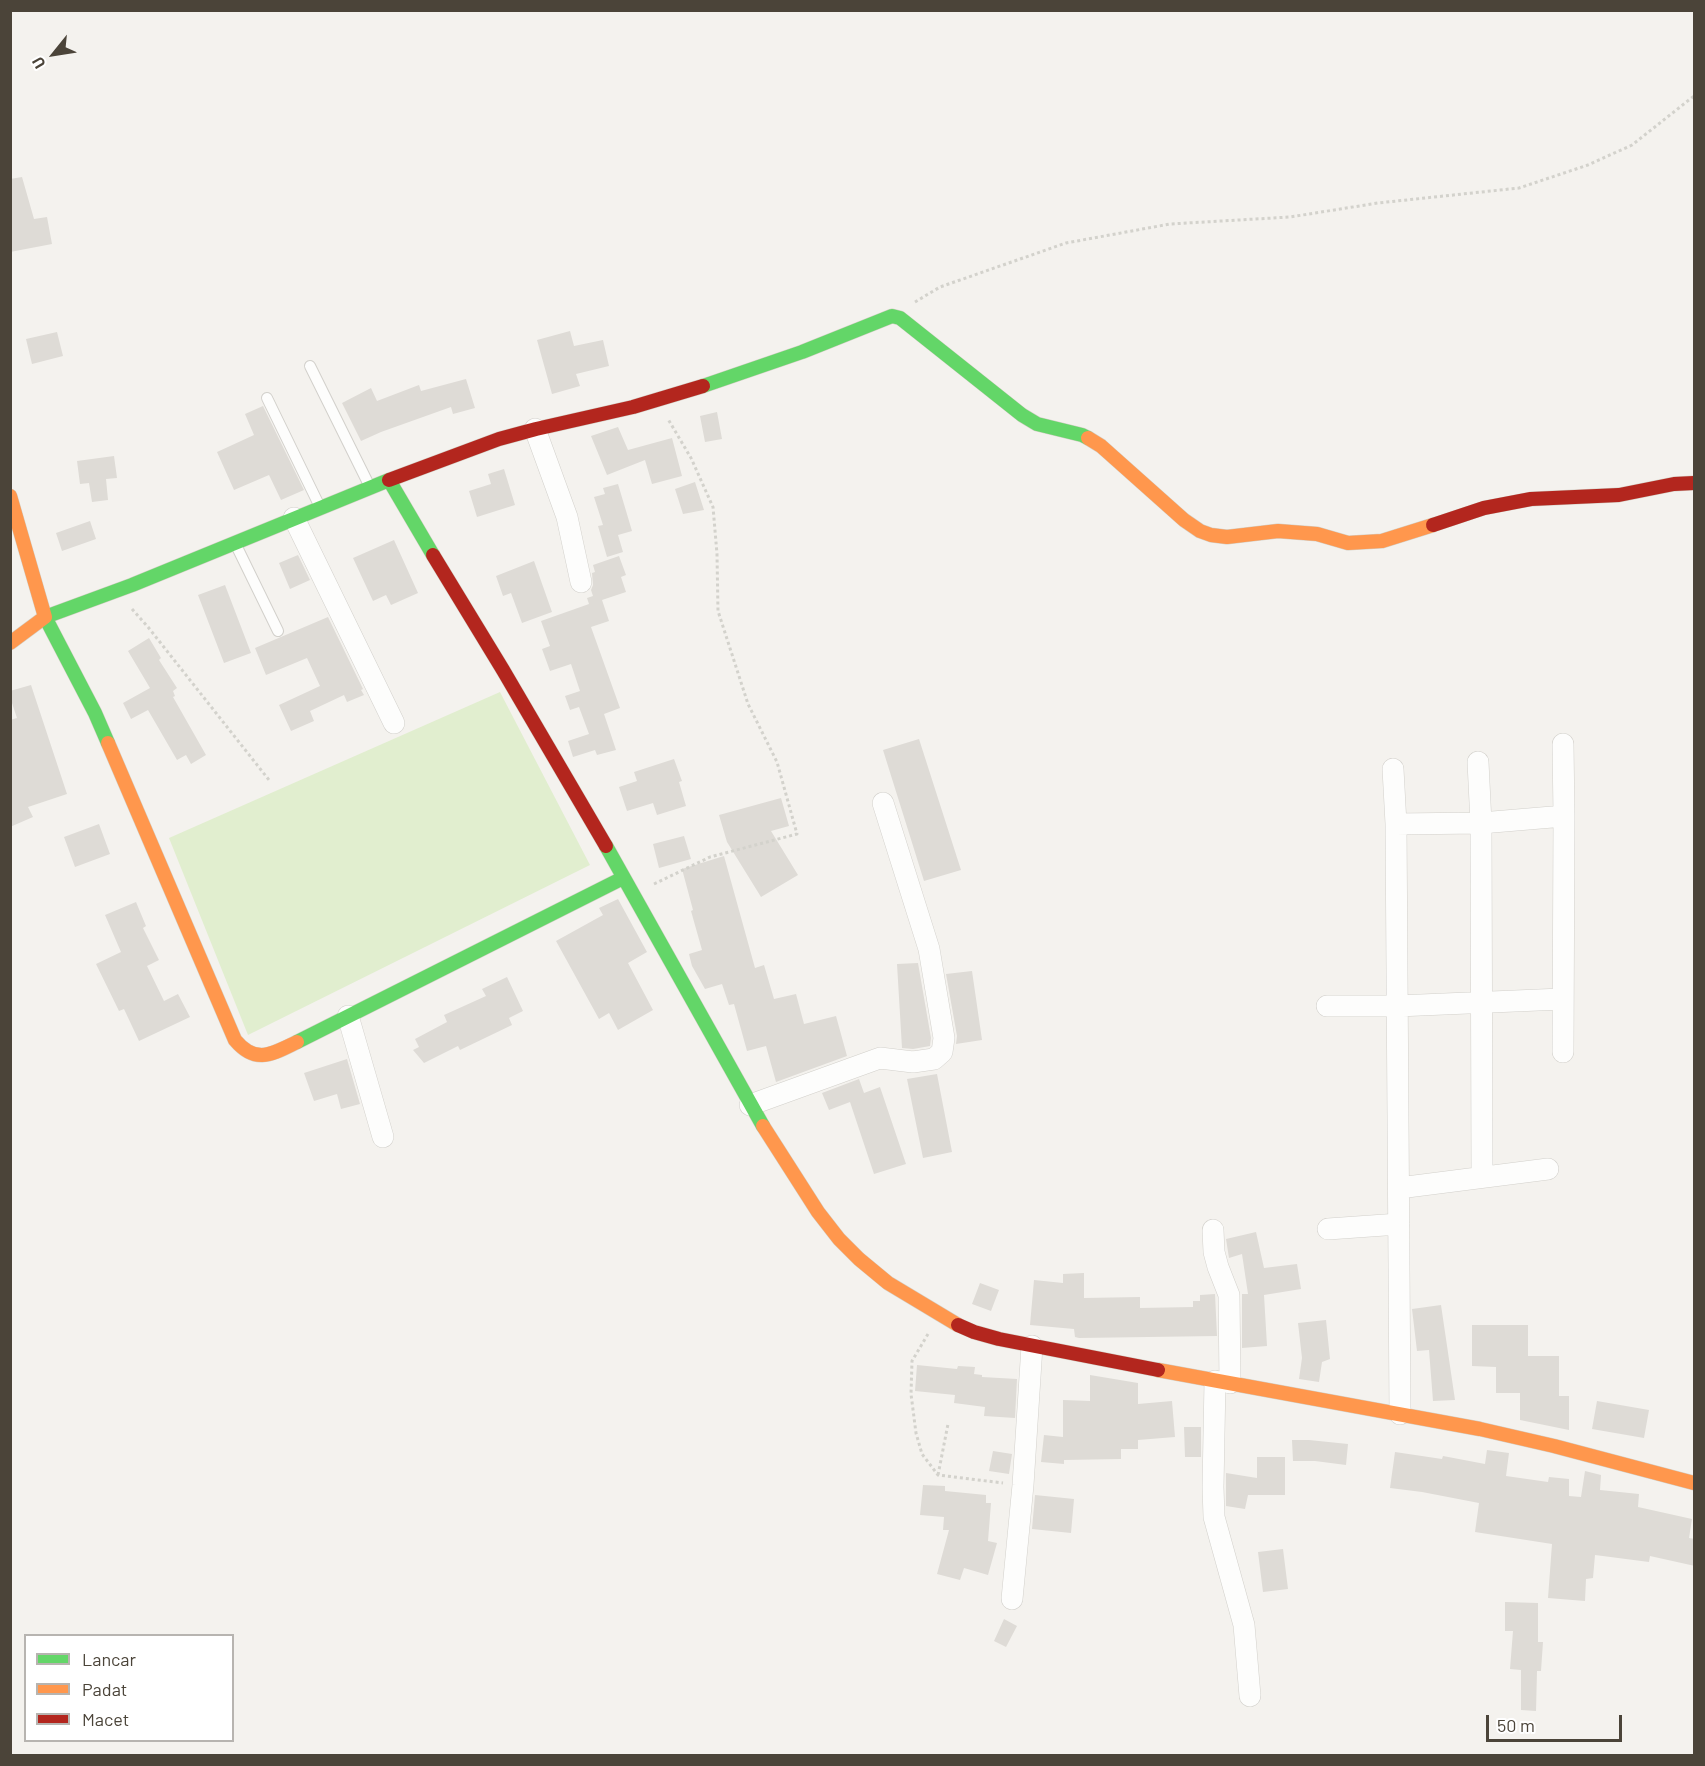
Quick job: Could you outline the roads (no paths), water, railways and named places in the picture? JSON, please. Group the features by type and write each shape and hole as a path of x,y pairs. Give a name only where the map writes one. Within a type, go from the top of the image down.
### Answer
{"street":[{"path":"10,643 45,617 117,592 441,459 536,429 657,400 840,338 892,316 900,318 1022,415 1037,424 1082,435 1101,446 1184,520 1200,531 1211,535 1227,537 1278,531 1317,534 1348,543 1382,541 1484,508 1532,499 1619,495 1674,484 1695,483"},
{"path":"536,429 567,517 581,582"},
{"path":"389,480 633,894 750,1105 818,1212 839,1239 888,1284 954,1323 974,1332 1032,1346 1480,1429 1695,1483"},
{"path":"10,496 45,617 95,713 235,1040 244,1052 256,1056 271,1055 623,878"},
{"path":"294,518 394,723"},
{"path":"1563,744 1563,1052"},
{"path":"1478,762 1481,823 1482,1177"},
{"path":"1393,769 1396,824 1400,1414"},
{"path":"750,1105 880,1058 913,1062 934,1059 942,1052 944,1038 929,949 883,803"},
{"path":"1396,824 1481,823 1564,816"},
{"path":"1328,1006 1397,1006 1562,999"},
{"path":"348,1016 383,1137"},
{"path":"1399,1188 1548,1169"},
{"path":"1328,1229 1399,1224"},
{"path":"1213,1230 1214,1252 1229,1294 1213,1486 1214,1517 1244,1625 1250,1696"},
{"path":"1012,1599 1023,1485 1032,1346"}],"lane":[{"path":"310,366 370,487"},
{"path":"267,398 320,508"},
{"path":"235,543 278,631"}]}
